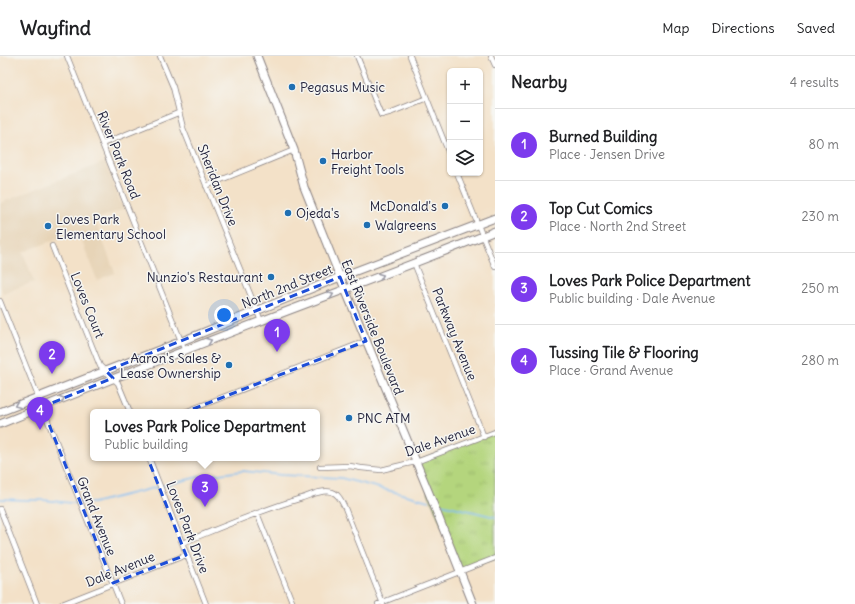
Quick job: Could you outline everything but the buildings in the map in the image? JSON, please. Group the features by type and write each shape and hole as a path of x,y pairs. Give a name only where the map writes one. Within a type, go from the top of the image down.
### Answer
{"main road":[{"name":"East Riverside Boulevard","path":"257,56 294,150 304,187 344,290 474,604"},
{"name":"North 2nd Street","path":"0,412 495,218"},
{"name":"North 2nd Street","path":"0,424 113,378 495,231"},
{"path":"431,243 436,254"}],"street":[{"name":"River Park Road","path":"67,56 185,351"},
{"name":"Sheridan Drive","path":"160,56 173,87 178,113 183,128 261,321"},
{"path":"357,56 381,115 427,98"},
{"path":"410,56 447,148"},
{"path":"491,56 495,65"},
{"path":"102,144 178,113"},
{"path":"206,186 294,150"},
{"path":"458,176 495,267"},
{"name":"Loves Court","path":"52,246 100,366 106,371"},
{"name":"Parkway Avenue","path":"414,263 484,437"},
{"name":"Grand Avenue","path":"0,302 121,604"},
{"path":"193,409 366,341"},
{"path":"106,371 118,383 129,409"},
{"name":"Dale Avenue","path":"320,467 350,466 381,470 416,462 495,432"},
{"name":"Loves Park Drive","path":"150,461 206,604"},
{"path":"182,543 257,513 318,493 328,492 334,493 345,508 381,603 495,558"},
{"path":"0,509 36,604"},
{"path":"257,513 293,604"},
{"name":"Dale Avenue","path":"62,604 186,554"}],"highlighted area":[{"path":"340,277 366,341 137,431 186,555 113,583 42,407 113,378 106,371"}],"shaded area":[{"name":"Loves Park Elementary School","path":"105,162 123,209 95,220 115,273 97,280 78,231 23,252 34,282 3,293 0,285 0,203"}],"green space":[{"path":"495,432 495,558 460,571 416,462"}],"waterway":[{"path":"0,499 93,503 202,476 243,471 282,475 341,478 429,501"},
{"path":"437,503 495,517"}],"place":[{"name":"Pegasus Music","path":"292,87"},
{"name":"Harbor Freight Tools","path":"323,161"},
{"name":"McDonald's","path":"445,206"},
{"name":"Ojeda's","path":"288,213"},
{"name":"Walgreens","path":"367,225"},
{"name":"Loves Park Elementary School","path":"48,226"},
{"name":"Nunzio's Restaurant","path":"271,277"},
{"name":"Burned Building","path":"277,352"},
{"name":"Aaron's Sales & Lease Ownership","path":"229,365"},
{"name":"Top Cut Comics","path":"52,374"},
{"name":"PNC ATM","path":"349,418"},
{"name":"Tussing Tile & Flooring","path":"40,430"},
{"name":"Loves Park Police Department","path":"205,507"}]}
